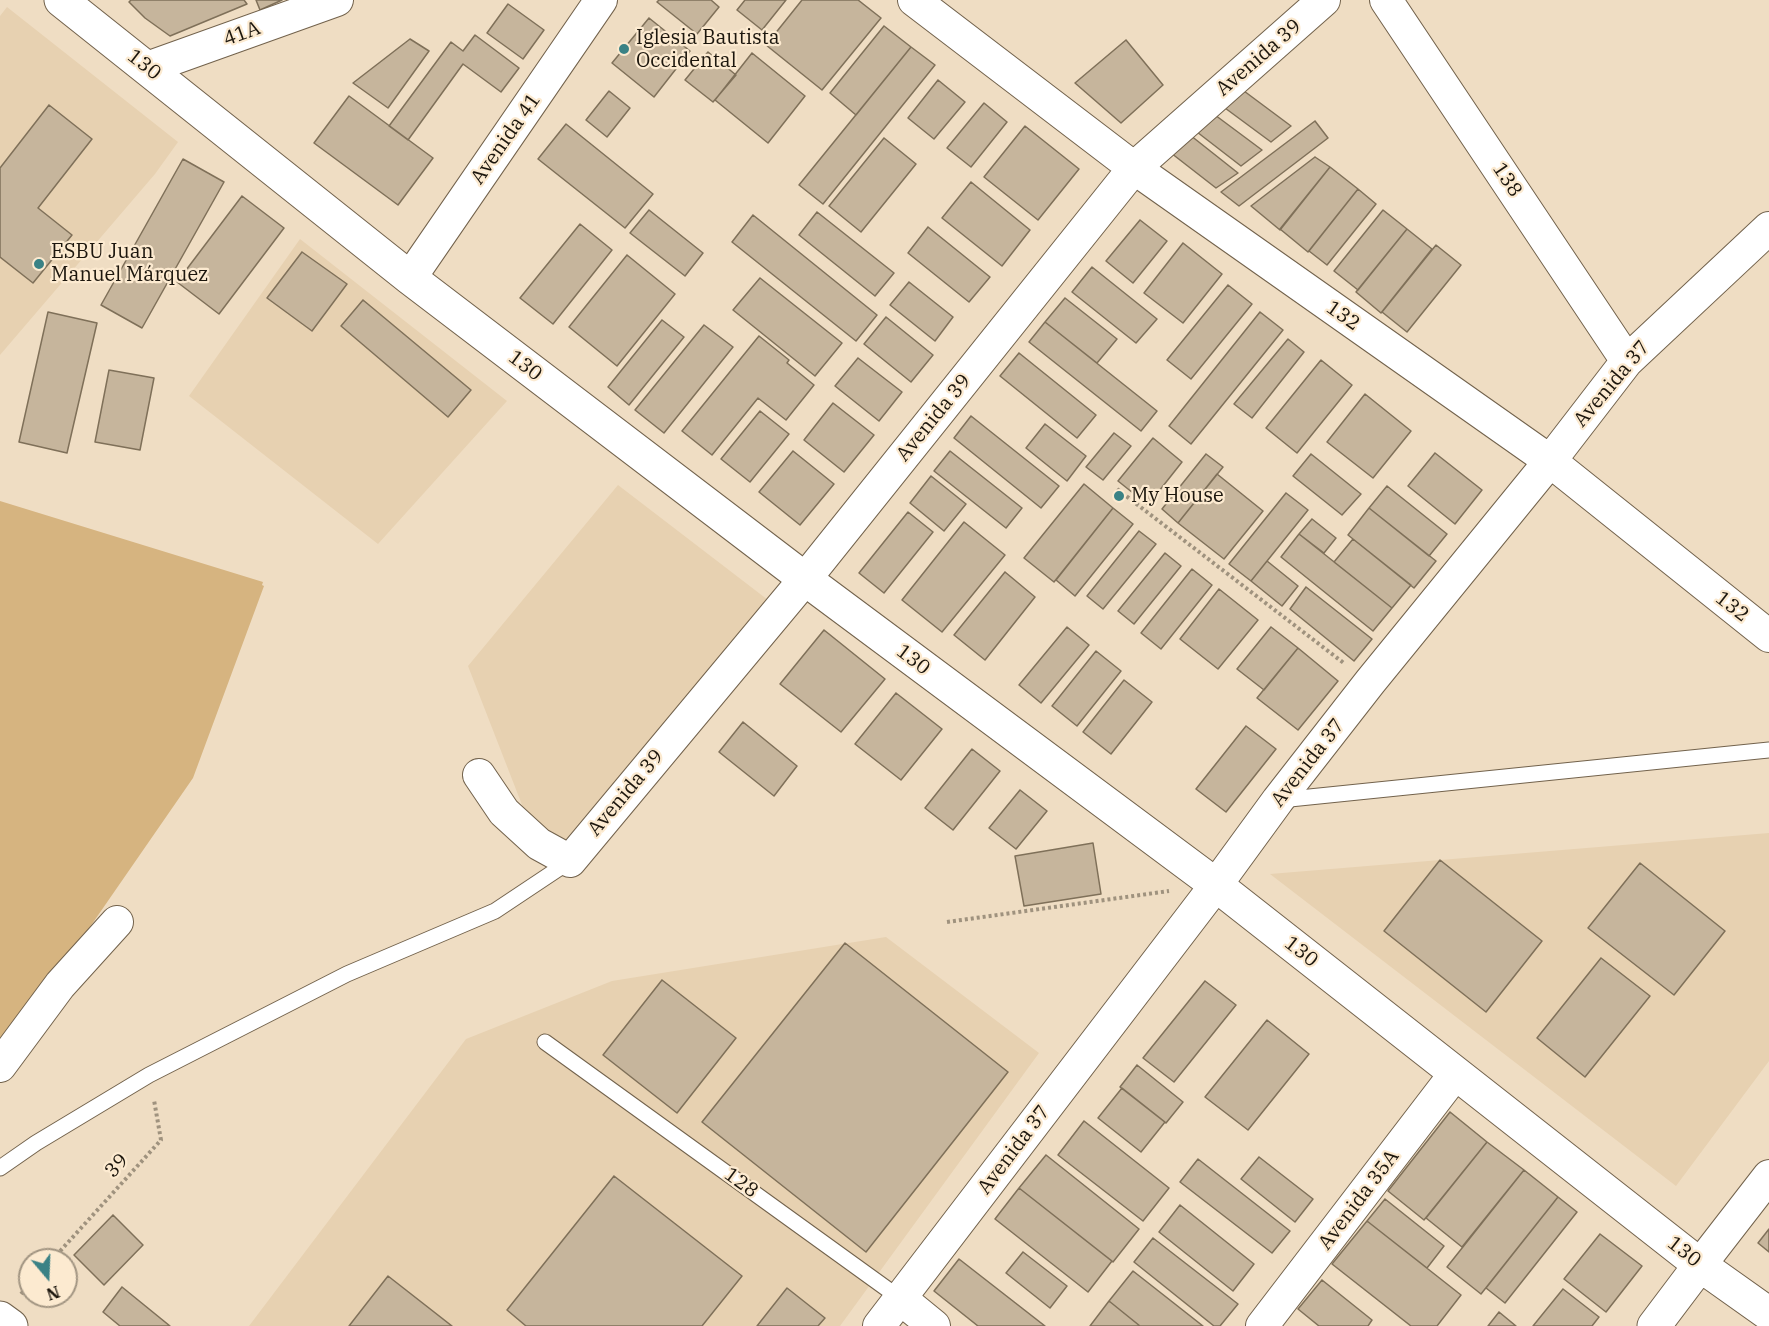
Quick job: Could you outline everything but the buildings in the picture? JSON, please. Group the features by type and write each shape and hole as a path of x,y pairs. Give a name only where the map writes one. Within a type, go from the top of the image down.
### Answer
{"street":[{"name":"130","path":"60,0 410,278 804,579 1216,885 1700,1265 1769,1314"},
{"name":"41A","path":"147,68 338,0"},
{"name":"Avenida 41","path":"410,278 601,0"},
{"name":"132","path":"914,0 1134,168 1550,461 1769,636"},
{"path":"940,0 962,37"},
{"name":"Avenida 39","path":"570,861 804,579 1134,168 1324,0"},
{"name":"138","path":"1386,0 1627,361"},
{"name":"Avenida 37","path":"879,1326 1216,885 1278,800 1370,682 1550,461 1627,361 1769,228"},
{"path":"479,775 504,812 540,843 570,861"},
{"path":"0,1066 60,985 117,922"},
{"name":"Avenida 35A","path":"1262,1326 1455,1074"},
{"path":"1654,1326 1769,1176"},
{"name":"128","path":"901,1299 934,1326"},
{"path":"0,1318 11,1326"}],"lane":[{"path":"1278,800 1769,750"},
{"path":"0,1168 36,1143 149,1075 347,974 495,911 570,861"},
{"name":"128","path":"545,1042 901,1299"}],"path":[{"path":"1117,489 1370,682"},
{"path":"947,922 1216,885"},
{"name":"39","path":"63,1248 161,1140 149,1075"}],"shaded area":[{"name":"ESBU Juan Manuel Márquez","path":"7,7 178,142 155,174 0,355 0,16"},
{"path":"300,239 507,401 378,544 189,396"},
{"path":"618,485 768,600 545,864 468,666"},
{"path":"0,501 263,582 264,586 193,778 0,1057"},
{"path":"1769,833 1769,1061 1676,1186 1270,874"},
{"path":"886,937 1039,1053 840,1326 249,1326 466,1039 612,981"}],"place":[{"name":"Iglesia Bautista Occidental","path":"624,49"},
{"name":"ESBU Juan Manuel Márquez","path":"39,264"},
{"name":"My House","path":"1119,496"}]}
